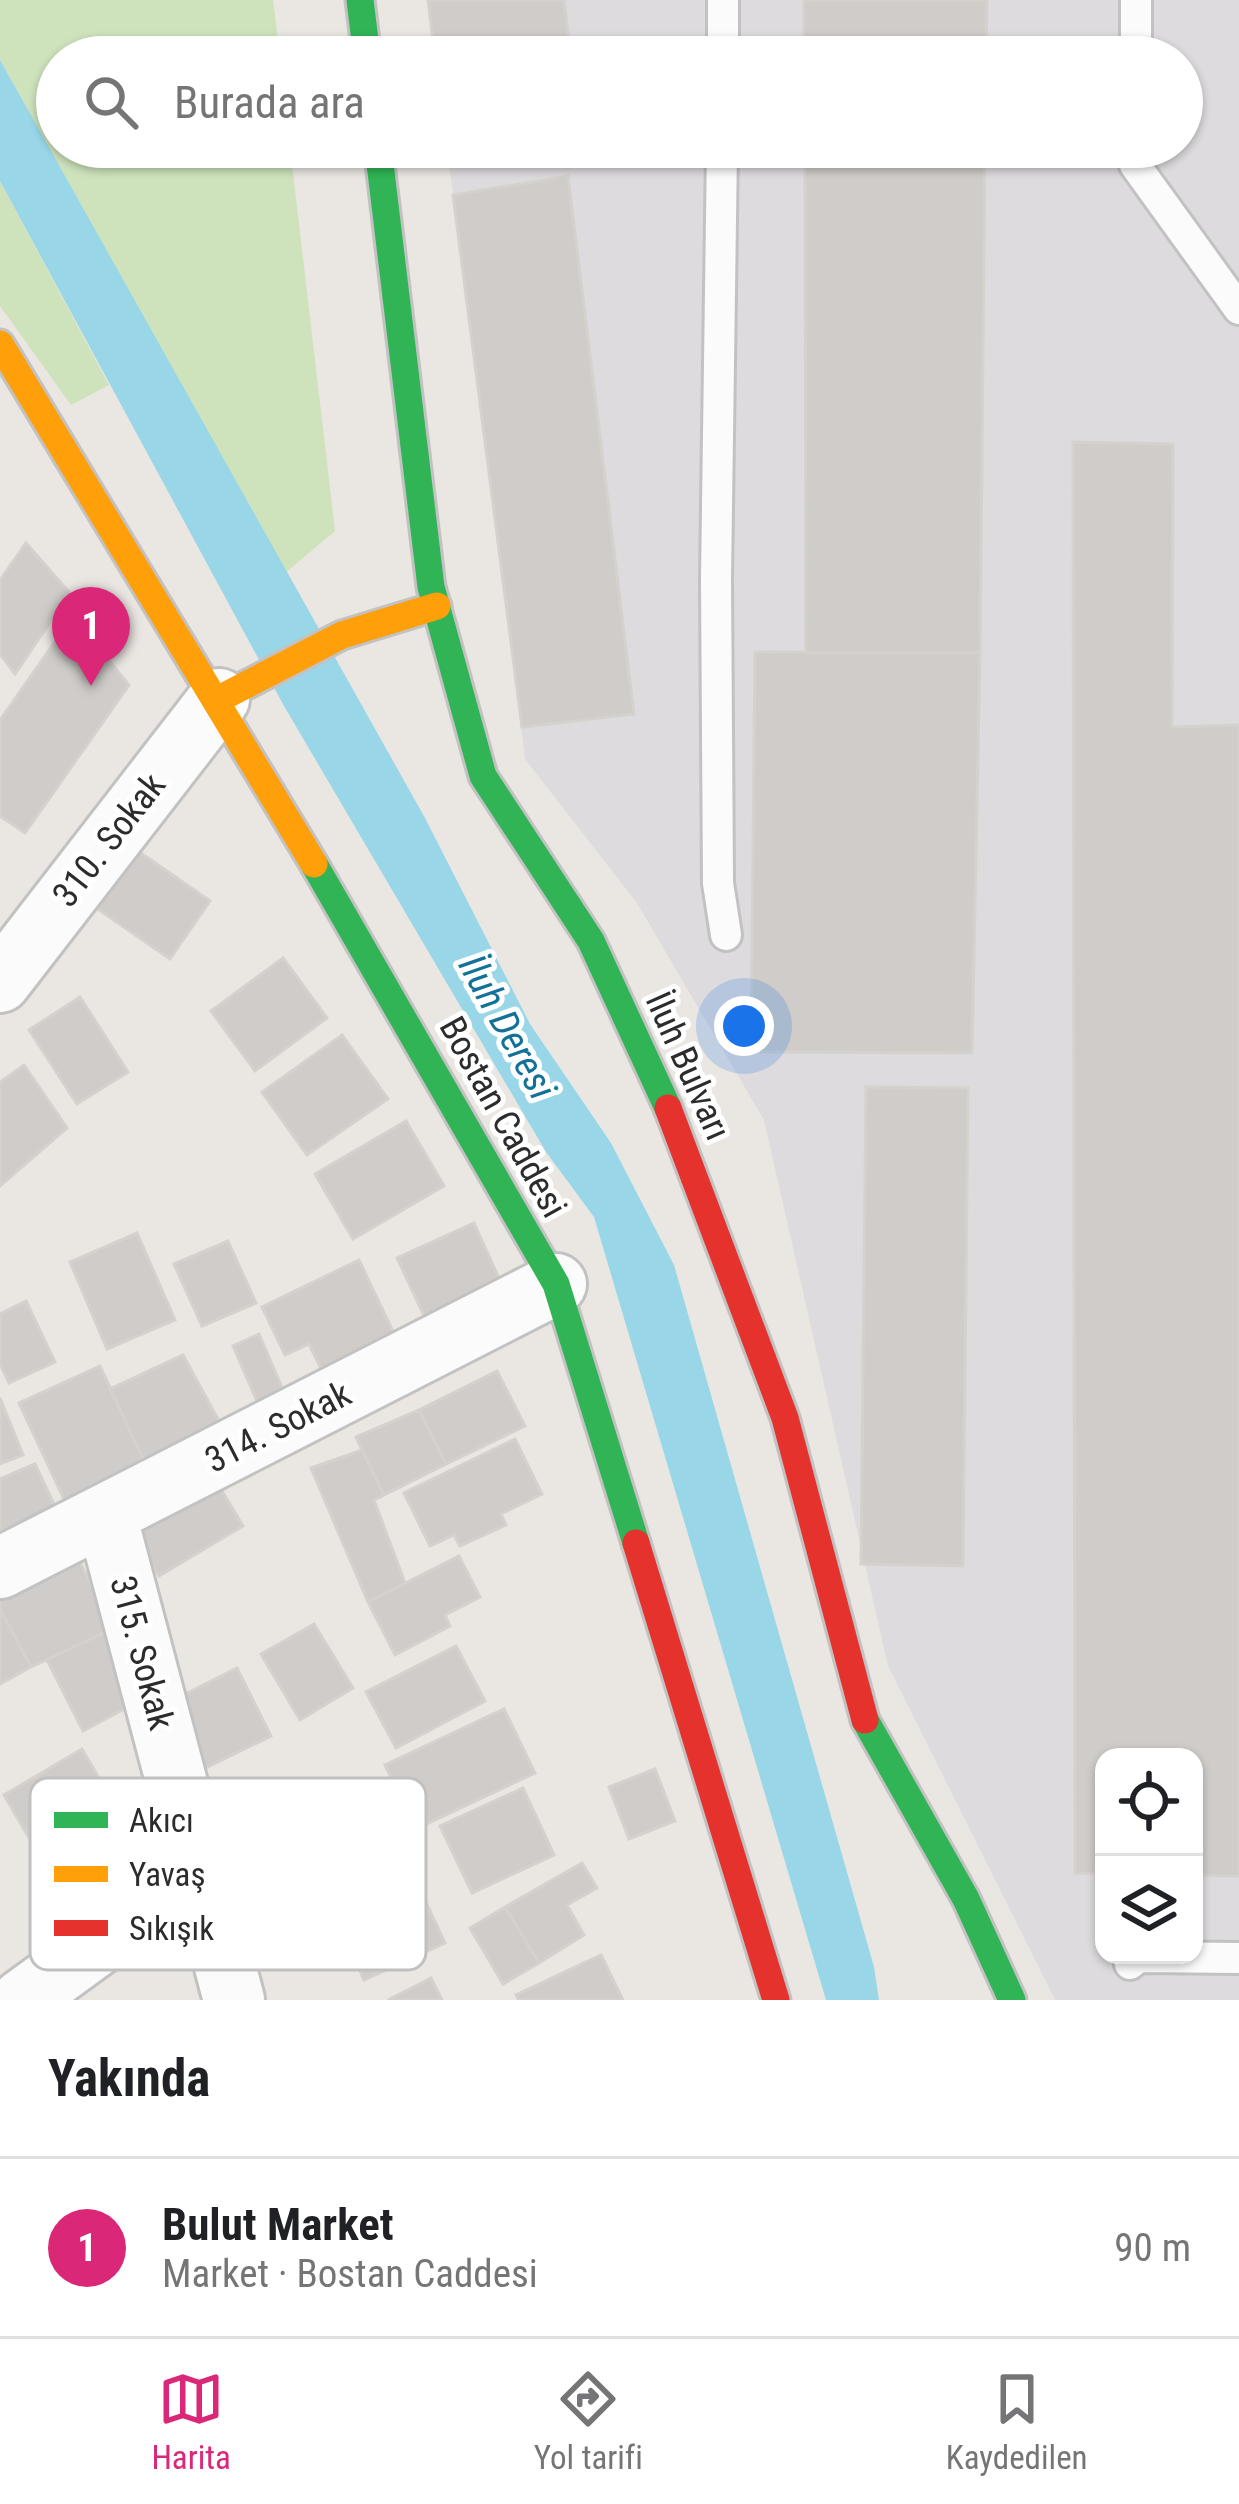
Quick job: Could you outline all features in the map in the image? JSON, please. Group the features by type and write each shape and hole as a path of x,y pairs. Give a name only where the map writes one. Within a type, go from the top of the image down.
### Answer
{"street":[{"path":"360,0 364,36"},
{"name":"İluh Bulvarı","path":"381,168 437,606 483,776 591,941 688,1150 785,1418 859,1710 966,1899 1012,2000"},
{"name":"Bostan Caddesi","path":"0,344 238,688 556,1284 776,2000"},
{"path":"238,688 333,639 437,606"},
{"name":"310. Sokak","path":"0,982 238,688"},
{"name":"314. Sokak","path":"0,1568 556,1284"},
{"name":"315. Sokak","path":"106,1515 176,1778"},
{"path":"22,2000 63,1970"},
{"name":"315. Sokak","path":"227,1970 235,2000"}],"lane":[{"path":"723,0 723,36"},
{"path":"1136,0 1136,36"},
{"path":"722,168 716,603 718,884 727,935"},
{"path":"1136,168 1239,309"},
{"path":"1203,1958 1239,1958"}],"shaded area":[{"path":"428,0 1239,0 1239,2000 1055,2000 888,1666 764,1120 637,903 525,759 450,168 1203,168 1203,36 432,36"}],"green space":[{"path":"0,0 273,0 277,36 36,36 36,125 0,60"},
{"path":"60,168 292,168 335,531 284,574"},
{"path":"0,181 109,385 71,405 0,306"}],"water":[{"name":"İluh Deresi","path":"0,60 36,124 36,168 61,168 425,818 530,1024 611,1143 674,1265 874,1967 879,2000 826,2000 594,1217 546,1152 284,706 0,181"}],"building":[{"path":"428,0 564,0 568,36 432,36"},
{"path":"804,0 987,0 986,36 804,36"},
{"path":"805,168 985,168 980,653 806,653"},
{"path":"568,176 634,714 522,727 453,195"},
{"path":"1073,442 1173,444 1172,727 1239,725 1239,1876 1203,1875 1203,1748 1095,1748 1095,1873 1075,1873"},
{"path":"26,543 70,593 15,674 0,654 0,580"},
{"path":"73,616 129,685 25,833 0,816 0,720"},
{"path":"755,652 980,653 972,1053 751,1052"},
{"path":"135,849 210,901 170,959 95,907"},
{"path":"283,958 327,1018 255,1071 211,1011"},
{"path":"80,997 128,1072 77,1104 29,1030"},
{"path":"342,1035 388,1099 307,1155 262,1092"},
{"path":"24,1065 67,1128 0,1186 0,1082"},
{"path":"866,1087 968,1088 963,1566 861,1564"},
{"path":"406,1121 444,1186 353,1239 315,1174"},
{"path":"474,1223 503,1287 427,1322 397,1258"},
{"path":"137,1233 175,1320 107,1349 70,1262"},
{"path":"228,1241 256,1303 202,1326 174,1264"},
{"path":"359,1260 398,1342 325,1377 309,1344 285,1355 262,1307"},
{"path":"26,1301 55,1362 9,1383 0,1364 0,1314"},
{"path":"259,1334 283,1390 257,1401 233,1346"},
{"path":"183,1355 220,1423 145,1463 110,1389"},
{"path":"100,1366 150,1474 70,1512 19,1403"},
{"path":"497,1371 525,1426 446,1464 419,1410"},
{"path":"0,1398 23,1455 0,1464"},
{"path":"419,1410 446,1464 384,1495 356,1437"},
{"path":"515,1439 542,1494 501,1514 506,1525 460,1546 454,1535 430,1546 404,1493"},
{"path":"362,1450 384,1495 374,1500 405,1583 368,1602 311,1468"},
{"path":"35,1464 61,1519 0,1546 0,1479"},
{"path":"216,1481 243,1526 159,1576 131,1530"},
{"path":"459,1556 480,1597 445,1615 450,1626 395,1655 368,1602"},
{"path":"79,1561 114,1628 31,1667 0,1609 0,1588"},
{"path":"0,1609 31,1667 0,1684"},
{"path":"314,1624 353,1688 300,1720 261,1654"},
{"path":"114,1628 141,1700 83,1731 47,1660"},
{"path":"456,1646 485,1701 396,1748 366,1692"},
{"path":"237,1668 271,1736 197,1772 164,1705"},
{"path":"504,1709 535,1773 426,1824 426,1778 391,1778 385,1765"},
{"path":"82,1749 99,1778 33,1778"},
{"path":"655,1769 675,1821 629,1839 609,1787"},
{"path":"30,1780 30,1839 4,1795"},
{"path":"523,1788 554,1855 472,1893 440,1826"},
{"path":"582,1863 597,1888 567,1905 584,1935 539,1963 505,1907"},
{"path":"426,1902 445,1943 426,1952"},
{"path":"505,1907 539,1963 503,1984 470,1928"},
{"path":"601,1955 623,2000 519,2000 516,1995"},
{"path":"359,1970 386,1970 364,1980"},
{"path":"431,1978 442,2000 388,2000"}],"traffic: fast":[{"path":"360,0 364,36"},
{"path":"381,168 431,587 483,776 591,941 668,1108"},
{"path":"314,864 556,1284 636,1543"},
{"path":"865,1720 966,1899 1012,2000"}],"traffic: slow":[{"path":"0,344 314,864"},
{"path":"219,699 342,635 437,606"}],"traffic: jam":[{"path":"668,1108 785,1418 865,1720"},
{"path":"636,1543 776,2000"}],"place":[{"name":"Bulut Market","path":"91,686"}]}
